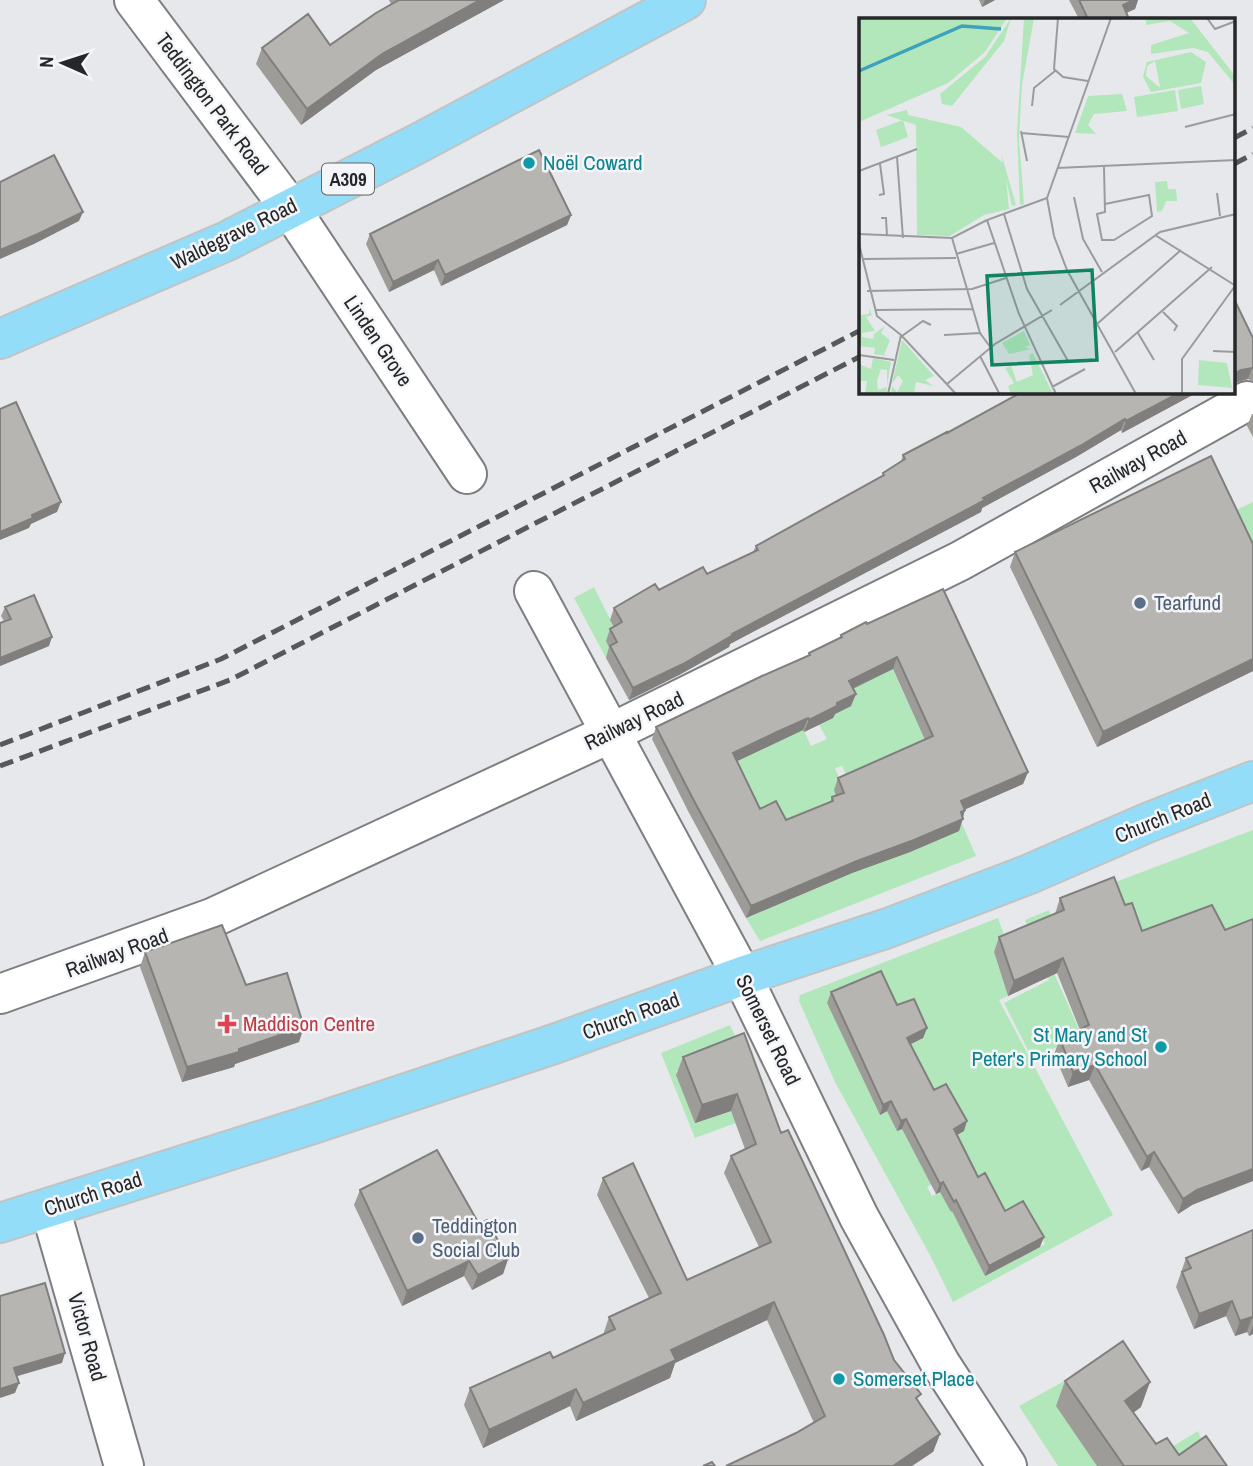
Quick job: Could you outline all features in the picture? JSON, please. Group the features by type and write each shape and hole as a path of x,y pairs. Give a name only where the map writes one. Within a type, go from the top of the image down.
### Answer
{"main road":[{"name":"Waldegrave Road","path":"0,340 227,241 417,144 686,0"},
{"name":"Church Road","path":"0,1223 313,1124 888,928 1014,880 1253,781"}],"street":[{"name":"Teddington Park Road","path":"134,0 290,208"},
{"name":"Linden Grove","path":"290,208 467,474"},
{"name":"Railway Road","path":"0,994 212,918 611,733 960,561 1247,401"},
{"name":"Somerset Road","path":"534,591 742,976 859,1217 940,1363 1006,1466"},
{"name":"Victor Road","path":"50,1208 124,1466"}],"green space":[{"path":"1253,502 1253,571 1226,515"},
{"path":"594,587 617,633 613,654 606,658 574,598"},
{"path":"870,620 976,856 760,941 746,918 831,882 756,821 698,728","holes":["817,721 827,739 811,746 803,729","842,766 852,787 909,852 852,872 840,805 843,787 835,768"]},
{"path":"1253,830 1253,928 1139,940 1113,883"},
{"path":"1049,910 1066,963 1053,971 1082,1036 1032,1058 1004,1003 1049,980 1025,920"},
{"path":"998,918 1008,946 994,952 1008,996 999,1000 1113,1215 953,1302 835,1082 799,1001 800,995","holes":["942,1095 963,1131 950,1139 969,1177 932,1196 927,1187 932,1184 902,1129","955,1209 1034,1222 1045,1244 985,1276"]},
{"path":"730,1025 770,1110 705,1064 724,1114 731,1111 736,1123 695,1138 661,1053","holes":["699,1062 695,1122 676,1071"]},
{"path":"1077,1374 1097,1466 1058,1466 1019,1406"},
{"path":"1198,1431 1211,1466 1165,1451"}],"building":[{"path":"399,0 480,0 382,54 307,109 262,48 308,14 330,45"},
{"path":"1079,0 1134,0 1123,5 1129,18 1088,18"},
{"path":"539,150 571,215 445,275 438,260 393,282 370,234"},
{"path":"54,155 83,212 0,250 0,182"},
{"path":"1236,303 1253,338 1253,368 1236,373"},
{"path":"1018,394 1177,394 1126,421 1125,419 983,498 985,500 732,634 683,664 633,688 610,646 617,642 610,629 622,622 614,608 655,584 659,590 703,567 707,574 758,550 756,546 884,475 883,473 905,459 903,455"},
{"path":"16,402 61,502 0,532 0,409"},
{"name":"Tearfund","path":"1211,456 1253,544 1253,659 1103,732 1015,552"},
{"path":"943,589 1028,772 961,801 965,810 961,812 963,819 751,906 656,727 810,655 809,653 842,637 841,635 866,622 867,624","holes":["897,657 933,736 838,778 844,793 832,797 833,801 786,820 776,801 760,809 733,753 837,706 837,703 856,694 849,681"]},
{"path":"34,595 52,637 0,658 0,623 11,619 5,607"},
{"name":"St Mary and St Peter's Primary School","path":"1114,877 1125,905 1132,903 1142,931 1212,905 1225,930 1253,919 1253,1169 1197,1190 1183,1199 1154,1152 1147,1157 1095,1065 1073,1072 1060,1039 1089,1025 1063,958 1014,981 999,937 1064,910 1060,898"},
{"name":"Maddison Centre","path":"222,925 246,985 287,973 304,1027 239,1049 239,1052 187,1067 145,952"},
{"path":"881,971 897,1005 914,999 927,1028 907,1038 934,1090 946,1084 967,1121 954,1129 978,1177 985,1173 1005,1211 1023,1201 1044,1237 989,1266 956,1200 954,1202 943,1182 940,1184 906,1119 901,1121 891,1101 883,1105 831,992"},
{"path":"744,1033 781,1133 788,1130 894,1360 921,1394 916,1398 940,1434 893,1466 726,1466 796,1433 825,1416 774,1302 671,1350 676,1360 583,1403 576,1389 489,1430 470,1388 550,1352 553,1358 615,1329 609,1317 661,1293 603,1178 633,1163 687,1280 771,1242 731,1156 756,1144 737,1094 702,1105 683,1057"},
{"name":"Teddington Social Club","path":"437,1150 479,1224 487,1220 508,1259 478,1275 469,1261 407,1291 360,1190"},
{"path":"1253,1230 1253,1318 1240,1321 1232,1301 1199,1314 1182,1272 1191,1268 1186,1258"},
{"path":"45,1283 65,1353 14,1368 19,1383 0,1389 0,1296"},
{"path":"1123,1341 1150,1382 1125,1401 1156,1444 1167,1438 1179,1455 1206,1436 1227,1466 1124,1466 1065,1381"}],"railway":[{"path":"1236,137 1253,128"},
{"path":"1236,163 1253,154"},
{"path":"0,745 221,659 859,331"},
{"path":"0,766 230,680 859,357"}],"place":[{"name":"Noël Coward","path":"529,163"},
{"name":"Tearfund","path":"1140,603"},
{"name":"Maddison Centre","path":"227,1024"},
{"name":"St Mary and St Peter's Primary School","path":"1161,1047"},
{"name":"Teddington Social Club","path":"418,1238"},
{"name":"Somerset Place","path":"839,1379"}]}
